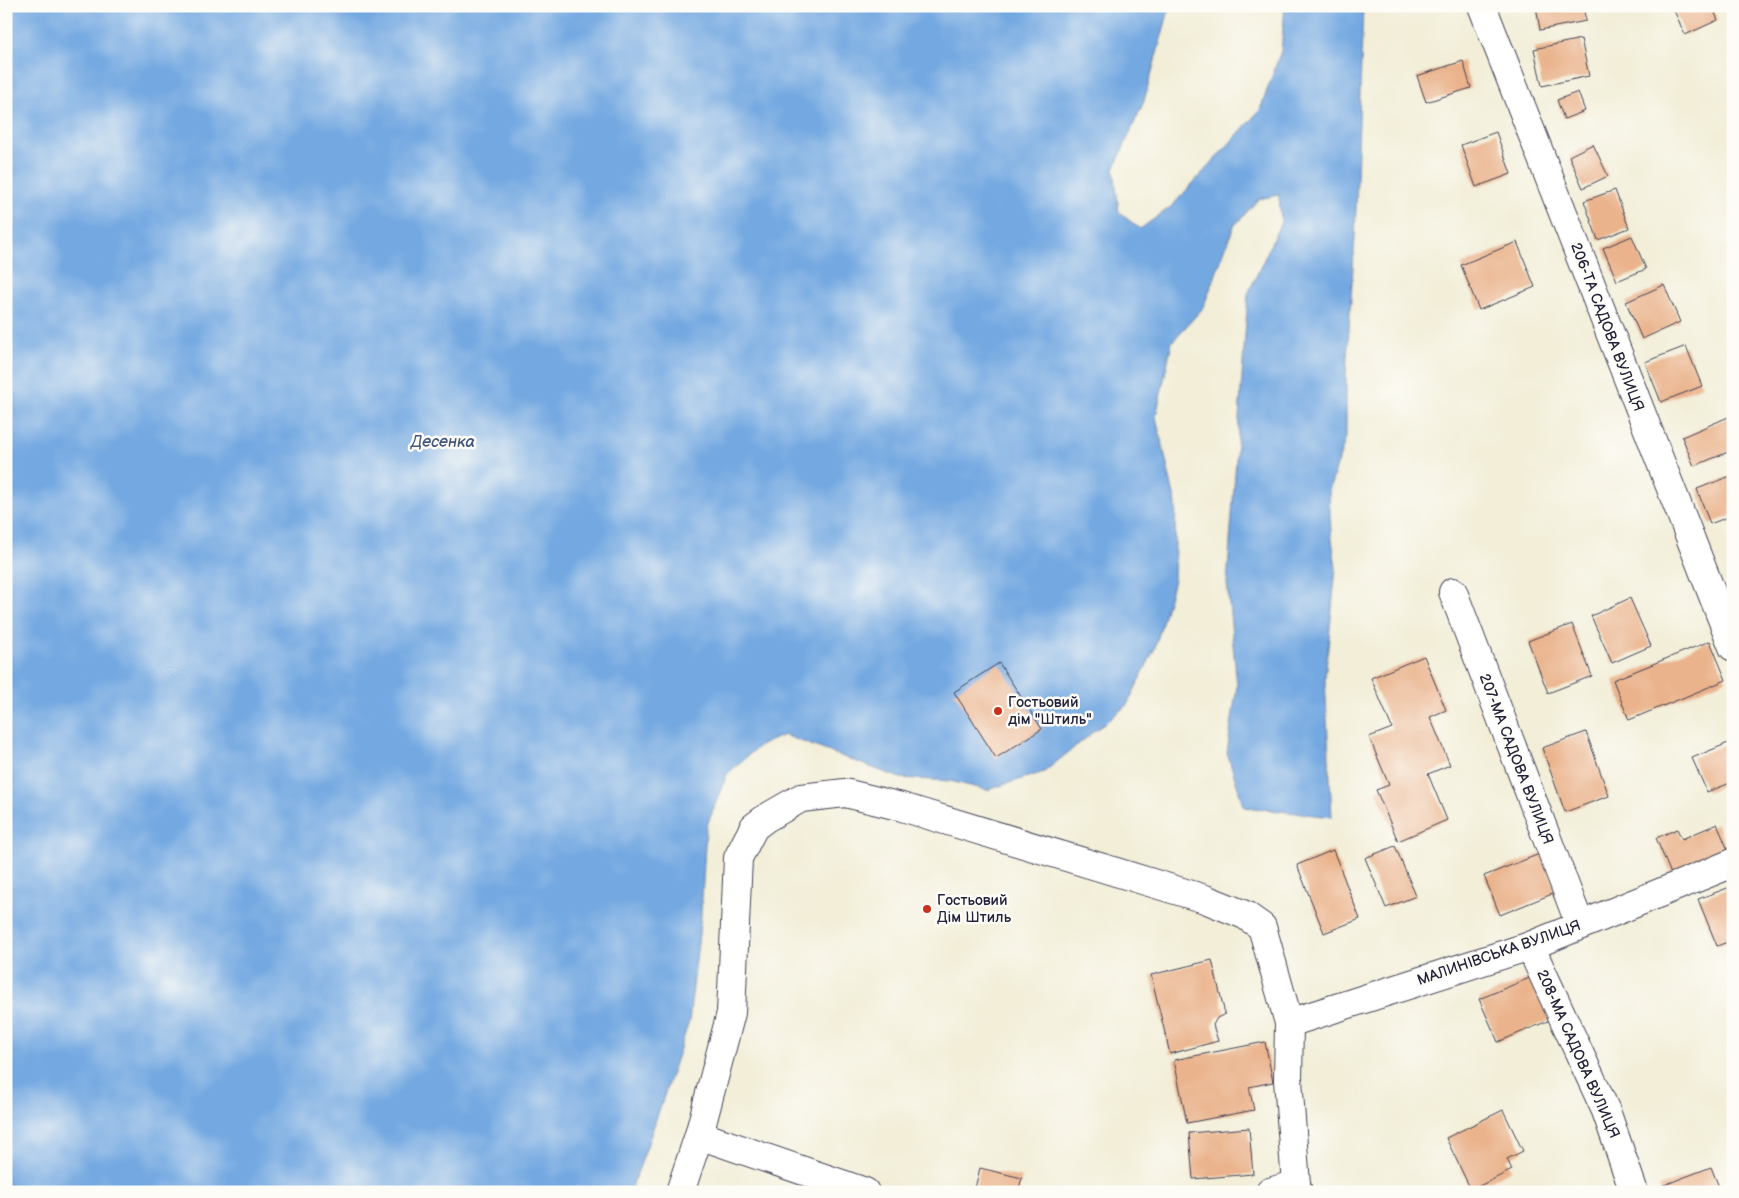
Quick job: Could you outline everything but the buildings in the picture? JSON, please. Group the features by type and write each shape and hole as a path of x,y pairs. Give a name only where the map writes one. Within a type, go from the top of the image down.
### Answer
{"street":[{"name":"206-ТА САДОВА ВУЛИЦЯ","path":"1482,6 1733,647"},
{"name":"207-МА САДОВА ВУЛИЦЯ","path":"1453,592 1580,925"},
{"path":"680,1192 698,1135 731,1013 738,858 754,827 766,818 801,798 845,793 902,807 1205,899 1245,915 1262,927 1290,1023 1288,1080 1297,1188 1270,1192"},
{"name":"МАЛИНІВСЬКА ВУЛИЦЯ","path":"1290,1023 1530,946 1733,863"},
{"name":"208-МА САДОВА ВУЛИЦЯ","path":"1530,946 1606,1111 1634,1192"},
{"path":"698,1135 866,1192"}],"water":[{"name":"Десенка","path":"6,6 1170,6 1144,101 1114,169 1119,212 1140,229 1172,206 1260,110 1281,51 1285,6 1363,6 1355,237 1346,375 1346,437 1329,491 1331,532 1336,568 1325,678 1332,817 1244,807 1227,753 1237,686 1227,583 1248,294 1281,222 1279,195 1259,199 1234,226 1203,308 1172,342 1156,417 1176,504 1174,580 1155,648 1127,705 1044,772 987,790 950,781 900,778 784,735 759,746 727,774 706,828 701,916 689,1022 630,1192 6,1192"}],"place":[{"name":"Гостьовий дім \"Штиль\"","path":"998,711"},
{"name":"Гостьовий Дім Штиль","path":"927,909"}]}
